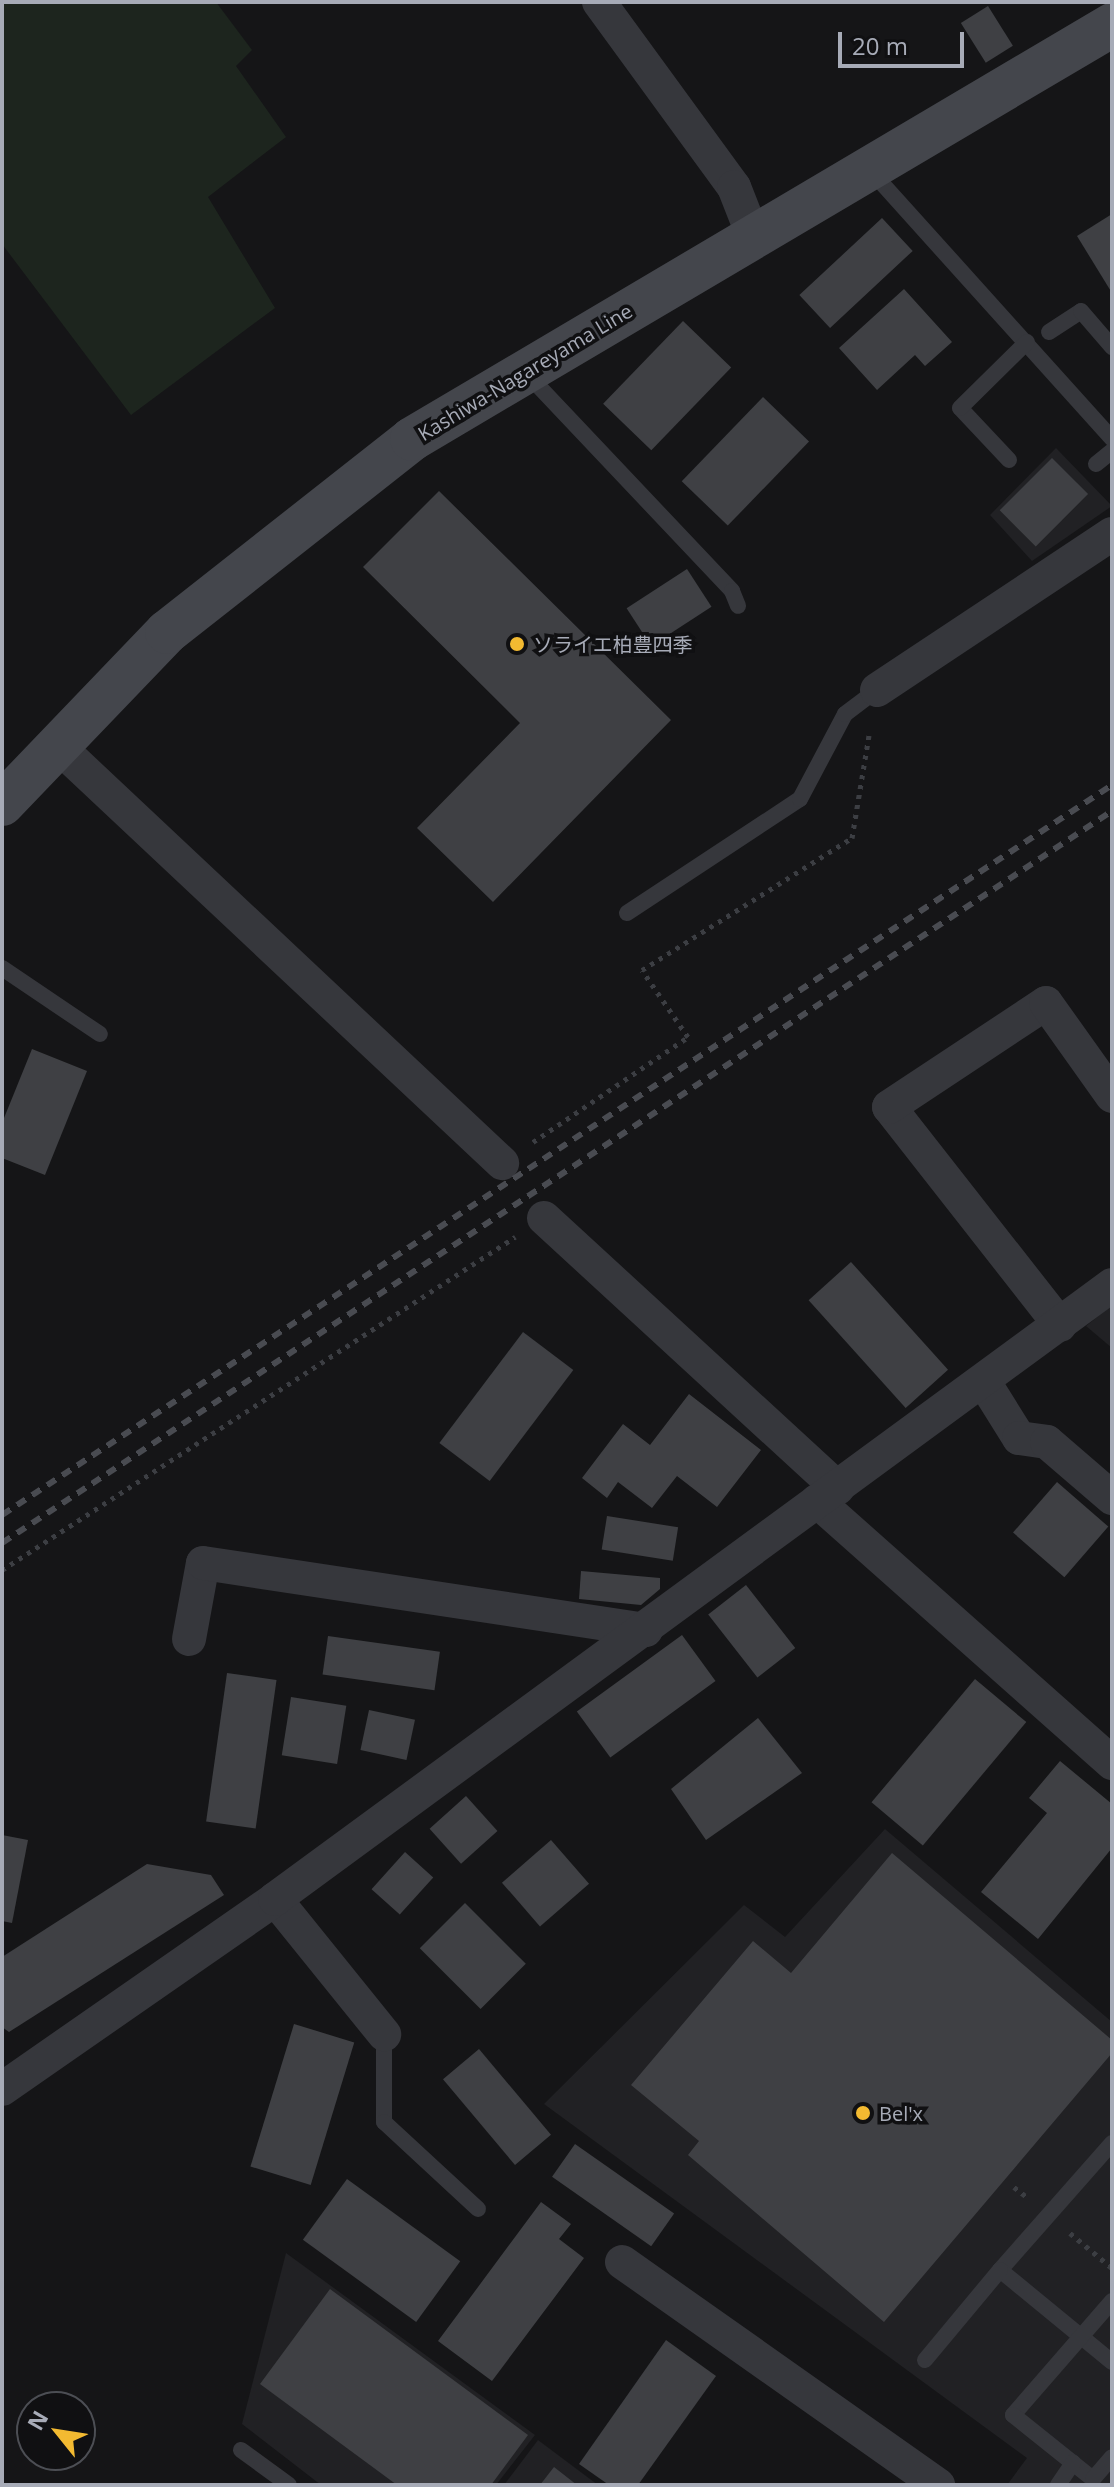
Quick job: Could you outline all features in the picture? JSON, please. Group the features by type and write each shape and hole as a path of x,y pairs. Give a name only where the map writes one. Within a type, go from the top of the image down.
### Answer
{"main road":[{"name":"Kashiwa-Nagareyama Line","path":"2,804 178,622 412,439 1112,25"}],"street":[{"path":"599,2 734,187 754,238"},
{"path":"877,690 1112,534"},
{"path":"59,747 502,1163"},
{"path":"1060,1325 889,1107 1046,1003 1112,1096"},
{"path":"544,1218 828,1494 1112,1763"},
{"path":"2,2089 275,1899 646,1630 1112,1285"},
{"path":"984,1382 1019,1438 1047,1442 1112,1498"},
{"path":"189,1639 203,1563 646,1630"},
{"path":"275,1899 384,2034"},
{"path":"622,2262 938,2485"}],"lane":[{"path":"869,169 1112,439"},
{"path":"1049,332 1081,311 1112,347"},
{"path":"1009,460 960,408 1027,342"},
{"path":"525,370 732,591 738,606"},
{"path":"1096,464 1112,451"},
{"path":"627,913 800,799 845,714 877,690"},
{"path":"2,968 100,1034"},
{"path":"384,2034 384,2122 478,2209"},
{"path":"925,2360 1112,2143"},
{"path":"1000,2270 1112,2362"},
{"path":"1112,2301 1013,2415 1093,2479 1112,2457"},
{"path":"241,2450 289,2485"},
{"path":"1058,2485 1073,2463"}],"path":[{"path":"502,1163 688,1037 642,970 852,838 877,690"},
{"path":"2,1570 544,1218"}],"shaded area":[{"path":"2,2 216,2 252,50 236,66 286,137 208,197 275,308 131,415 2,244"},
{"path":"1056,448 1112,506 1032,561 990,515"},
{"path":"1112,1305 1112,1348 1086,1326"},
{"path":"885,1829 1112,2022 1112,2485 1007,2485 1027,2458 544,2104 744,1905 785,1937"},
{"path":"286,2253 535,2435 496,2485 321,2485 242,2424"},
{"path":"538,2440 598,2485 504,2485"}],"building":[{"path":"988,6 1013,46 986,63 961,23"},
{"path":"1112,214 1112,293 1077,236"},
{"path":"882,218 913,251 830,328 799,295"},
{"path":"904,289 952,342 925,366 915,355 877,390 839,348"},
{"path":"683,321 731,368 651,450 603,404"},
{"path":"763,397 809,441 728,526 682,481"},
{"path":"1052,458 1088,494 1036,546 1000,510"},
{"name":"ソライエ柏豊四季","path":"439,491 671,720 493,902 417,828 520,723 363,567"},
{"path":"687,569 712,607 651,646 627,608"},
{"path":"32,1049 87,1071 45,1175 2,1158 2,1123"},
{"path":"851,1262 948,1370 906,1408 809,1300"},
{"path":"523,1332 573,1370 490,1481 439,1443"},
{"path":"689,1394 761,1450 717,1507 677,1476 652,1508 618,1482 607,1498 582,1478 623,1424 650,1445"},
{"path":"1057,1482 1108,1527 1064,1577 1013,1533"},
{"path":"607,1516 678,1527 673,1561 602,1550"},
{"path":"581,1571 660,1578 660,1589 641,1605 579,1599"},
{"path":"746,1585 795,1648 757,1678 708,1615"},
{"path":"682,1635 716,1681 610,1758 577,1711"},
{"path":"328,1636 440,1652 434,1690 323,1675"},
{"path":"227,1673 277,1680 256,1828 206,1822"},
{"path":"975,1679 1026,1722 923,1845 872,1802"},
{"path":"291,1697 346,1706 337,1764 282,1755"},
{"path":"369,1710 415,1720 406,1760 360,1750"},
{"path":"758,1718 802,1773 706,1840 671,1789"},
{"path":"1060,1761 1112,1804 1112,1848 1038,1939 981,1892 1047,1813 1029,1798"},
{"path":"466,1796 497,1831 461,1864 430,1829"},
{"path":"2,1835 28,1840 12,1923 2,1921"},
{"path":"551,1840 589,1884 540,1926 502,1883"},
{"path":"405,1852 433,1877 400,1915 372,1889"},
{"name":"Bel'x","path":"892,1853 1112,2040 1112,2053 884,2322 688,2155 699,2141 631,2085 753,1941 791,1973"},
{"path":"147,1864 211,1875 224,1895 9,2032 2,2027 2,1957"},
{"path":"465,1903 526,1964 481,2009 420,1948"},
{"path":"294,2024 354,2042 311,2185 250,2166"},
{"path":"479,2049 551,2135 515,2165 443,2079"},
{"path":"575,2144 674,2213 651,2246 552,2177"},
{"path":"347,2179 460,2261 416,2322 303,2240"},
{"path":"541,2202 571,2224 559,2239 584,2258 492,2381 438,2341"},
{"path":"330,2289 528,2435 491,2485 397,2485 260,2384"},
{"path":"666,2340 716,2376 638,2485 609,2485 579,2464"},
{"path":"554,2467 577,2485 540,2485"}],"railway":[{"path":"2,1515 1112,785"},
{"path":"2,1543 1112,811"}],"place":[{"name":"ソライエ柏豊四季","path":"517,644"},
{"name":"Bel'x","path":"863,2113"}]}
